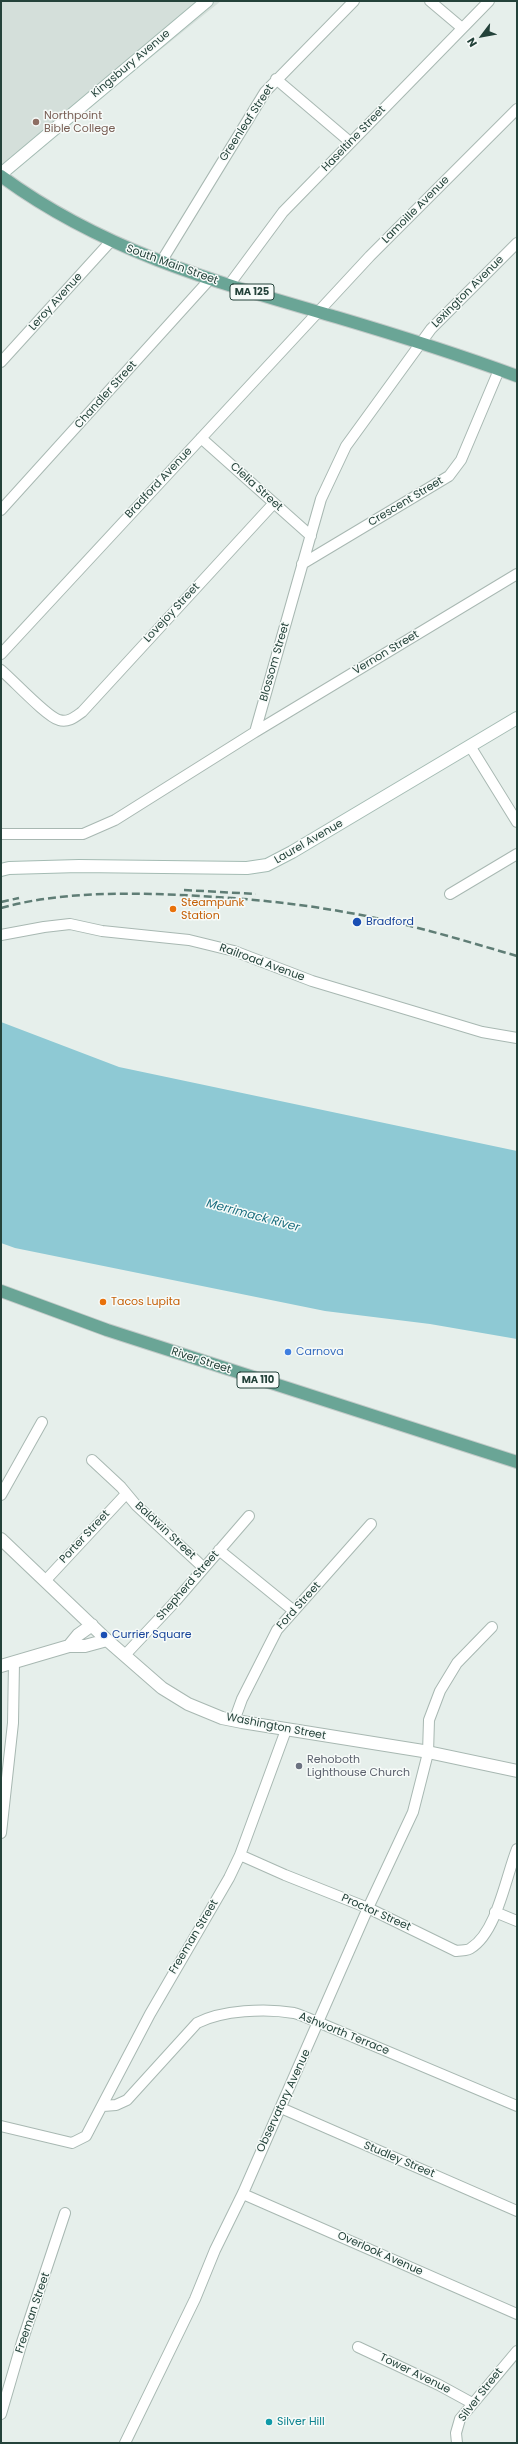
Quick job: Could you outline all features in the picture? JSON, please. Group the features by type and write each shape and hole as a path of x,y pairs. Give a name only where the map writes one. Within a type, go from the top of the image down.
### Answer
{"main road":[{"name":"Kingsbury Avenue","path":"1,175 207,1"},
{"name":"South Main Street","path":"1,175 52,211 111,241 161,262 229,285 422,344 517,376"},
{"name":"Laurel Avenue","path":"1,870 9,868 79,866 247,868 267,865 292,852 517,718"},
{"name":"River Street","path":"1,1291 114,1333 517,1462"},
{"name":"Washington Street","path":"1,1539 107,1640 175,1696 198,1708 234,1721 428,1753 517,1771"},
{"path":"69,1646 78,1635 92,1625"},
{"path":"1,1666 69,1646 85,1646 107,1640"}],"street":[{"name":"Greenleaf Street","path":"161,262 252,111 276,79 354,1"},
{"path":"430,1 462,28"},
{"name":"Haseltine Street","path":"229,285 283,212 489,1"},
{"path":"276,79 350,142"},
{"name":"Lamoille Avenue","path":"317,312 370,256 517,109"},
{"name":"Leroy Avenue","path":"1,362 111,241"},
{"name":"Lexington Avenue","path":"422,344 431,329 517,243"},
{"name":"Chandler Street","path":"1,510 210,279"},
{"name":"Bradford Avenue","path":"1,654 317,312"},
{"name":"Blossom Street","path":"255,732 302,564 324,493 346,446 422,344"},
{"name":"Crescent Street","path":"302,564 449,476 461,460 500,370"},
{"name":"Clelia Street","path":"201,438 311,536"},
{"name":"Lovejoy Street","path":"1,670 50,714 59,720 69,721 82,712 274,503"},
{"name":"Vernon Street","path":"255,732 517,574"},
{"path":"1,834 73,835 96,830 255,732"},
{"path":"470,746 517,822"},
{"path":"450,894 517,854"},
{"name":"Railroad Avenue","path":"1,935 70,924 102,931 189,940 234,951 312,981 482,1032 517,1038"},
{"path":"1,1495 42,1422"},
{"name":"Baldwin Street","path":"92,1460 204,1568"},
{"name":"Porter Street","path":"45,1581 126,1494"},
{"name":"Shepherd Street","path":"125,1655 249,1516"},
{"name":"Ford Street","path":"234,1721 242,1699 270,1641 294,1610 371,1524"},
{"path":"219,1550 294,1610"},
{"name":"Observatory Avenue","path":"125,2443 195,2299 215,2250 243,2194 320,2023 368,1908 413,1812 428,1753 429,1720 440,1691 457,1663 492,1627"},
{"path":"1,1832 13,1723 14,1662"},
{"name":"Freeman Street","path":"1,2126 72,2143 86,2136 150,2014 229,1878 240,1855 286,1730"},
{"name":"Proctor Street","path":"240,1855 368,1908 456,1951 470,1949 479,1941 495,1912 517,1849"},
{"path":"495,1912 517,1921"},
{"name":"Ashworth Terrace","path":"103,2106 116,2105 128,2100 179,2040 197,2023 212,2015 237,2012 294,2013 517,2106"},
{"name":"Studley Street","path":"281,2108 517,2211"},
{"name":"Overlook Avenue","path":"243,2194 517,2314"},
{"name":"Freeman Street","path":"1,2414 22,2342 65,2213"},
{"name":"Tower Avenue","path":"358,2347 439,2385 472,2403"},
{"name":"Silver Street","path":"456,2443 456,2433 460,2419 517,2351"}],"shaded area":[{"name":"Northpoint Bible College","path":"1,1 221,1 1,178"}],"water":[{"name":"Merrimack River","path":"1,1022 119,1067 517,1151 517,1339 430,1324 325,1311 15,1248 1,1243"}],"railway":[{"path":"184,890 256,894"},
{"path":"1,908 20,903 58,897 96,894 154,894 252,900 302,905 371,917 434,932 517,956"},
{"path":"1,902 19,898"}],"place":[{"name":"Northpoint Bible College","path":"36,122"},
{"name":"Steampunk Station","path":"173,909"},
{"name":"Bradford","path":"357,922"},
{"name":"Tacos Lupita","path":"103,1302"},
{"name":"Carnova","path":"288,1352"},
{"name":"Currier Square","path":"104,1635"},
{"name":"Rehoboth Lighthouse Church","path":"299,1766"},
{"name":"Silver Hill","path":"269,2422"}]}
